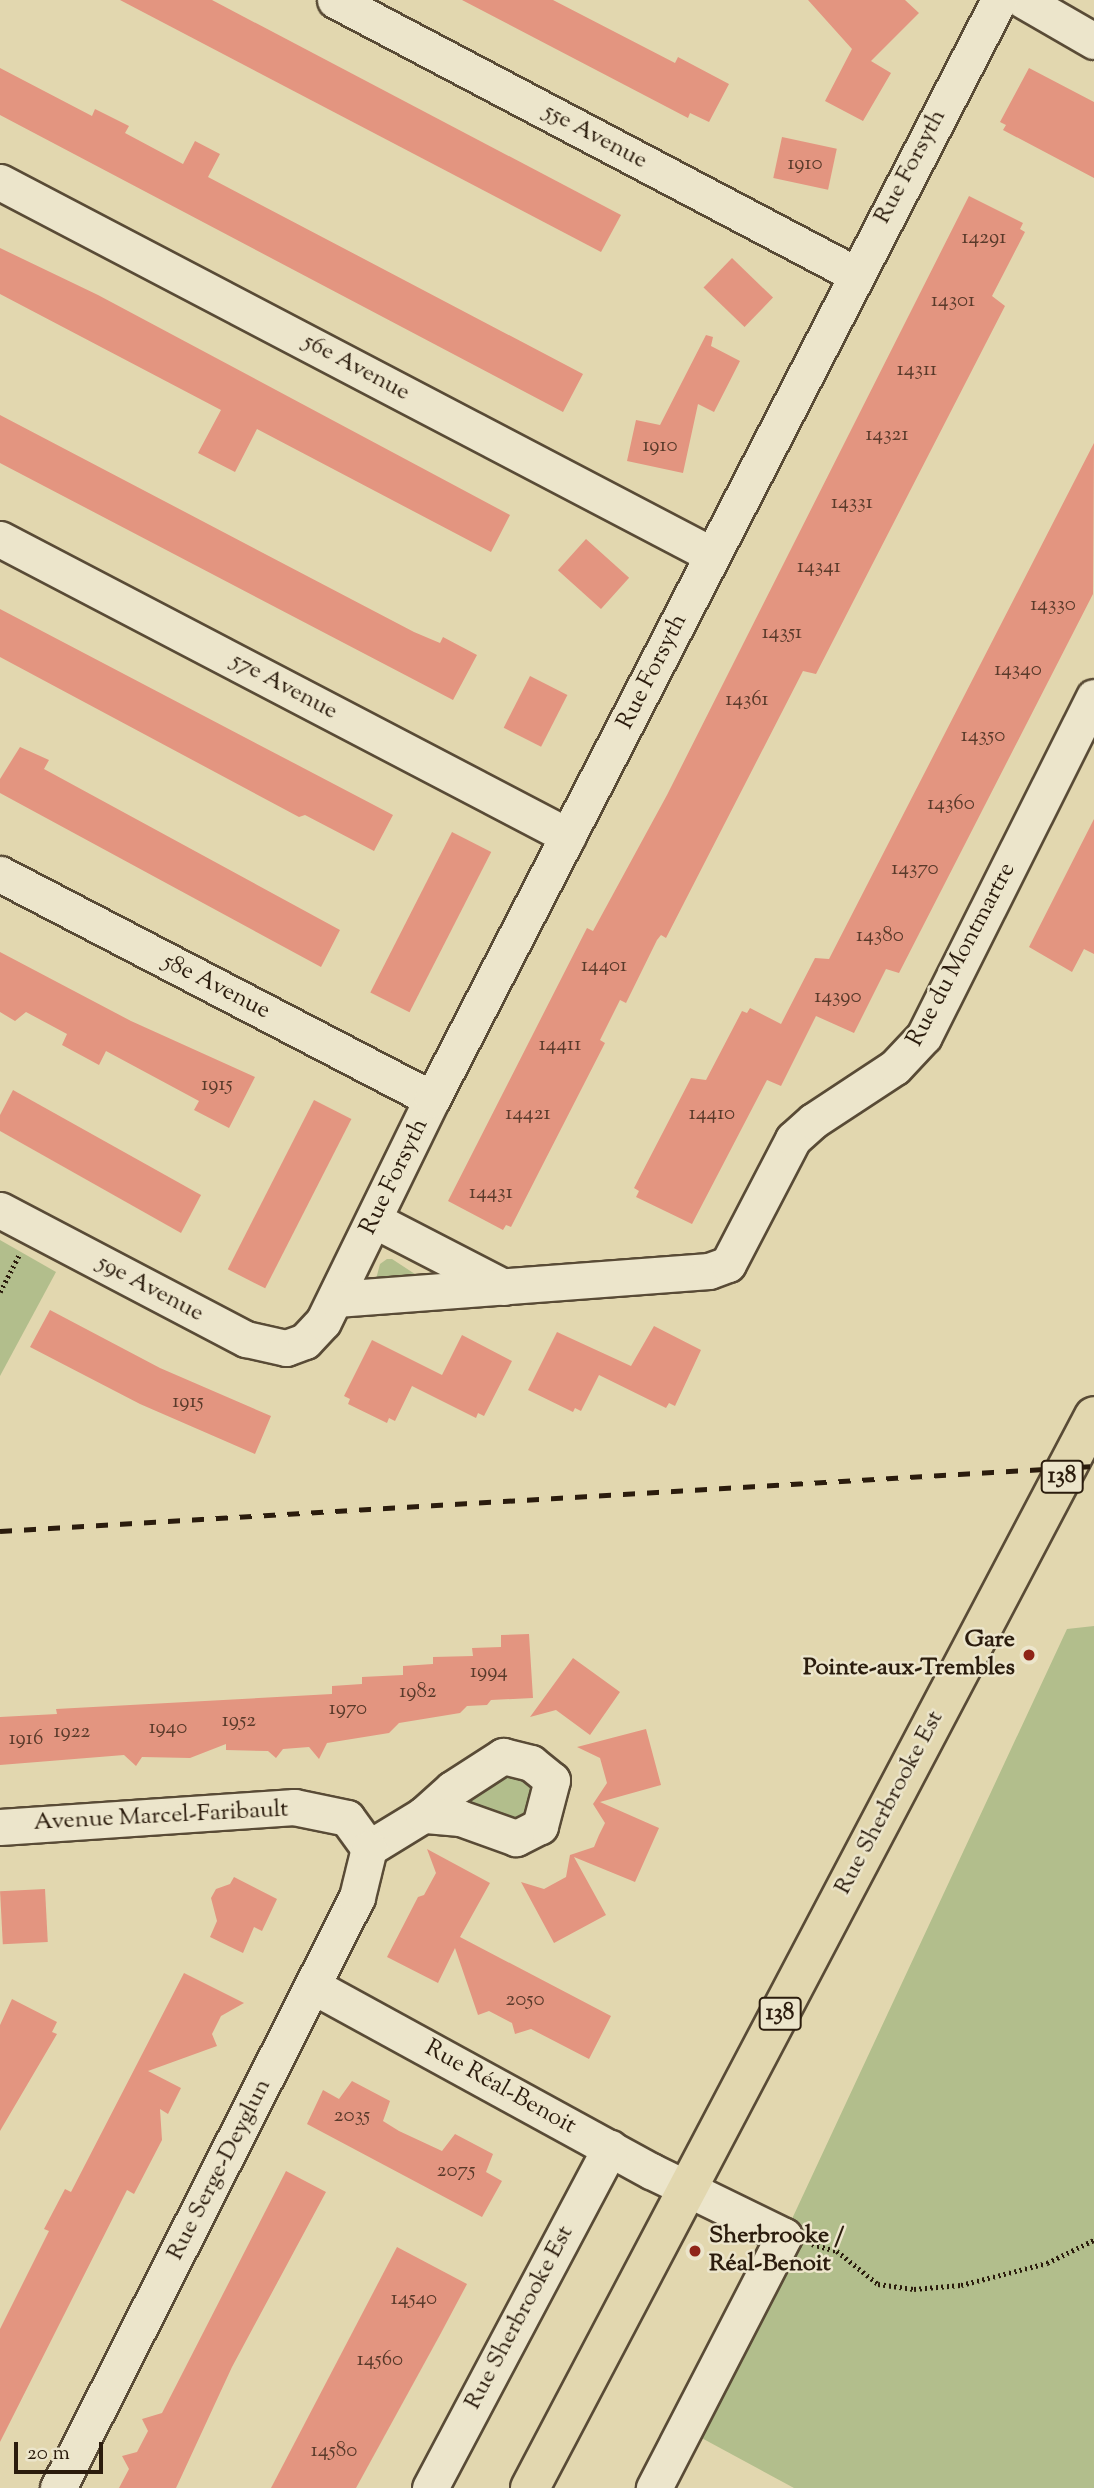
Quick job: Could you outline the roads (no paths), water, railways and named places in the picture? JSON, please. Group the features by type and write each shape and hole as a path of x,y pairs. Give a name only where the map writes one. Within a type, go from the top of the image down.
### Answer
{"main road":[{"name":"Rue Sherbrooke Est","path":"530,2488 1094,1416"}],"street":[{"name":"55e Avenue","path":"335,0 855,274"},
{"name":"Rue Forsyth","path":"305,1341 323,1322 336,1299 432,1099 855,274 999,0"},
{"path":"1023,0 1094,41"},
{"name":"56e Avenue","path":"0,181 712,555"},
{"name":"57e Avenue","path":"0,539 568,836"},
{"name":"Rue du Montmartre","path":"336,1299 709,1271 728,1264 793,1139 813,1121 895,1067 923,1036 1094,698"},
{"name":"58e Avenue","path":"0,874 432,1099"},
{"name":"59e Avenue","path":"0,1210 246,1339 286,1348 305,1341"},
{"path":"374,1220 504,1287"},
{"name":"Avenue Marcel-Faribault","path":"0,1827 294,1807 346,1818 369,1848"},
{"path":"369,1848 424,1815"},
{"name":"Rue Serge-Deyglun","path":"58,2488 357,1897 369,1848"},
{"name":"Rue Réal-Benoit","path":"313,1986 687,2190"},
{"name":"Rue Sherbrooke Est","path":"430,2488 610,2148"},
{"path":"654,2488 784,2236 687,2190"}],"railway":[{"path":"0,1531 1094,1466"}],"place":[{"name":"Gare Pointe-aux-Trembles","path":"1029,1655"},
{"name":"Sherbrooke / Réal-Benoit","path":"695,2251"}]}
